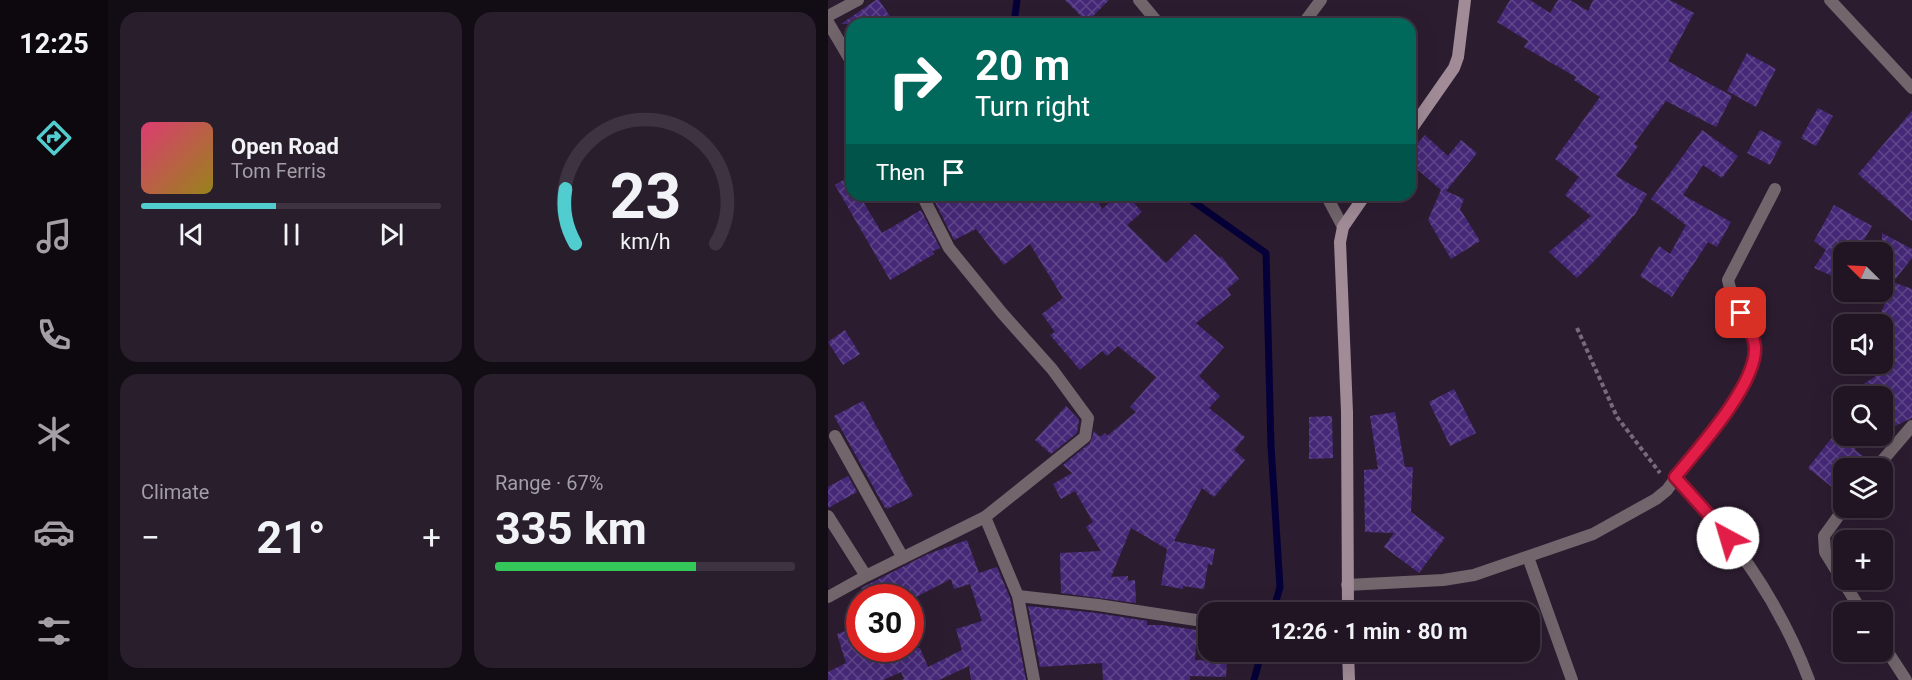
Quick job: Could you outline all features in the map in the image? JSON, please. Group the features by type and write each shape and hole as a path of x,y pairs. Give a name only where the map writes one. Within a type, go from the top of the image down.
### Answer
{"street":[{"path":"828,16 858,0"},
{"path":"1139,0 1154,18"},
{"path":"1308,18 1321,0"},
{"path":"1416,122 1454,68 1458,57 1465,0"},
{"path":"1830,0 1912,88"},
{"path":"828,21 846,52"},
{"path":"1347,585 1461,578 1593,534 1656,499 1673,482 1723,416 1751,369 1755,356 1755,344 1728,280 1774,189"},
{"path":"828,597 985,517 1086,437 1088,418 1052,369 949,248 925,201"},
{"path":"1329,201 1343,227"},
{"path":"1348,602 1347,412 1340,242 1343,227 1361,201"},
{"path":"1885,458 1912,426"},
{"path":"835,436 903,558"},
{"path":"1673,482 1718,525 1758,579 1788,632 1809,680"},
{"path":"828,516 866,576"},
{"path":"985,517 1018,596 1034,680"},
{"path":"1837,518 1824,536 1824,552 1856,602"},
{"path":"1528,557 1572,680"},
{"path":"1018,596 1088,603 1198,620"},
{"path":"1893,660 1906,680"},
{"path":"1348,662 1349,680"}],"path":[{"path":"1577,328 1617,417 1673,482"}],"building":[{"path":"879,0 891,18 850,18"},
{"path":"1065,0 1109,0 1091,18 1083,18"},
{"path":"1510,0 1530,0 1550,13 1558,0 1570,0 1588,11 1593,0 1670,0 1694,13 1668,61 1732,96 1716,127 1666,101 1634,144 1638,146 1616,176 1647,194 1634,216 1577,278 1549,252 1591,216 1565,195 1579,177 1555,159 1600,97 1574,80 1576,77 1524,47 1528,41 1497,22"},
{"path":"1747,53 1776,69 1756,107 1727,91"},
{"path":"1818,108 1833,116 1816,146 1801,138"},
{"path":"1912,111 1912,221 1858,174"},
{"path":"1702,130 1738,156 1722,178 1703,165 1683,195 1731,222 1717,247 1708,242 1672,297 1640,276 1659,246 1670,254 1686,225 1651,199"},
{"path":"1760,130 1782,142 1770,165 1747,153"},
{"path":"1425,135 1448,156 1461,140 1477,153 1446,191 1464,199 1460,209 1480,241 1451,259 1428,220 1441,190 1416,168 1416,145"},
{"path":"846,178 846,201 863,201 882,233 921,210 940,248 933,251 934,254 890,280 835,185"},
{"path":"1098,201 1102,209 1111,201 1132,201 1142,212 1127,225 1166,263 1195,234 1220,258 1221,256 1239,279 1227,289 1231,295 1196,323 1224,347 1199,376 1220,396 1209,408 1245,437 1234,450 1245,460 1214,497 1202,488 1174,541 1215,549 1212,565 1208,564 1204,589 1183,586 1183,589 1161,585 1167,549 1131,528 1111,577 1128,576 1128,581 1135,580 1136,603 1061,593 1060,553 1101,551 1086,527 1093,522 1075,491 1061,499 1053,484 1072,473 1063,465 1090,443 1094,431 1100,437 1105,433 1107,436 1136,412 1130,407 1156,377 1118,346 1107,356 1102,351 1080,370 1050,335 1055,332 1042,314 1063,298 1030,244 1004,265 976,229 954,240 935,202"},
{"path":"1834,205 1872,226 1863,242 1833,242 1833,276 1814,268 1826,250 1814,241"},
{"path":"1882,233 1912,249 1912,258 1893,282 1893,242 1882,242"},
{"path":"1893,282 1912,289 1912,418 1893,427 1893,386 1860,386 1879,374 1893,374 1893,365 1896,363 1893,361 1893,314 1881,314 1885,302 1893,302"},
{"path":"845,330 860,354 843,365 828,342"},
{"path":"1454,389 1476,433 1450,446 1429,402"},
{"path":"863,401 913,496 887,509 834,416"},
{"path":"1066,406 1079,420 1077,433 1051,454 1035,440"},
{"path":"1395,412 1405,467 1413,467 1411,512 1445,538 1419,573 1384,547 1394,533 1365,532 1364,470 1378,469 1370,416"},
{"path":"1332,416 1333,458 1309,459 1309,417"},
{"path":"1833,436 1833,446 1860,446 1854,449 1865,458 1833,458 1832,487 1808,468"},
{"path":"848,476 857,492 828,508 828,487"},
{"path":"967,540 979,573 997,567 1010,598 1026,680 971,680 969,666 939,680 901,680 904,679 901,672 883,680 828,680 828,672 846,663 837,634 846,631 846,662 924,662 924,658 928,667 962,650 956,629 982,621 970,584 954,589 951,579 924,593 924,584 869,584 928,554"},
{"path":"1028,606 1097,613 1147,621 1147,625 1197,630 1195,660 1198,662 1227,662 1226,677 1190,676 1190,680 1103,680 1102,663 1040,667"}],"waterway":[{"path":"1015,18 1017,0"},
{"path":"1192,201 1266,253 1271,446 1280,587 1276,602"},
{"path":"1254,680 1259,662"}],"route":[{"path":"1728,538 1675,477 1723,416 1748,376 1755,356 1755,344 1741,313"}]}
